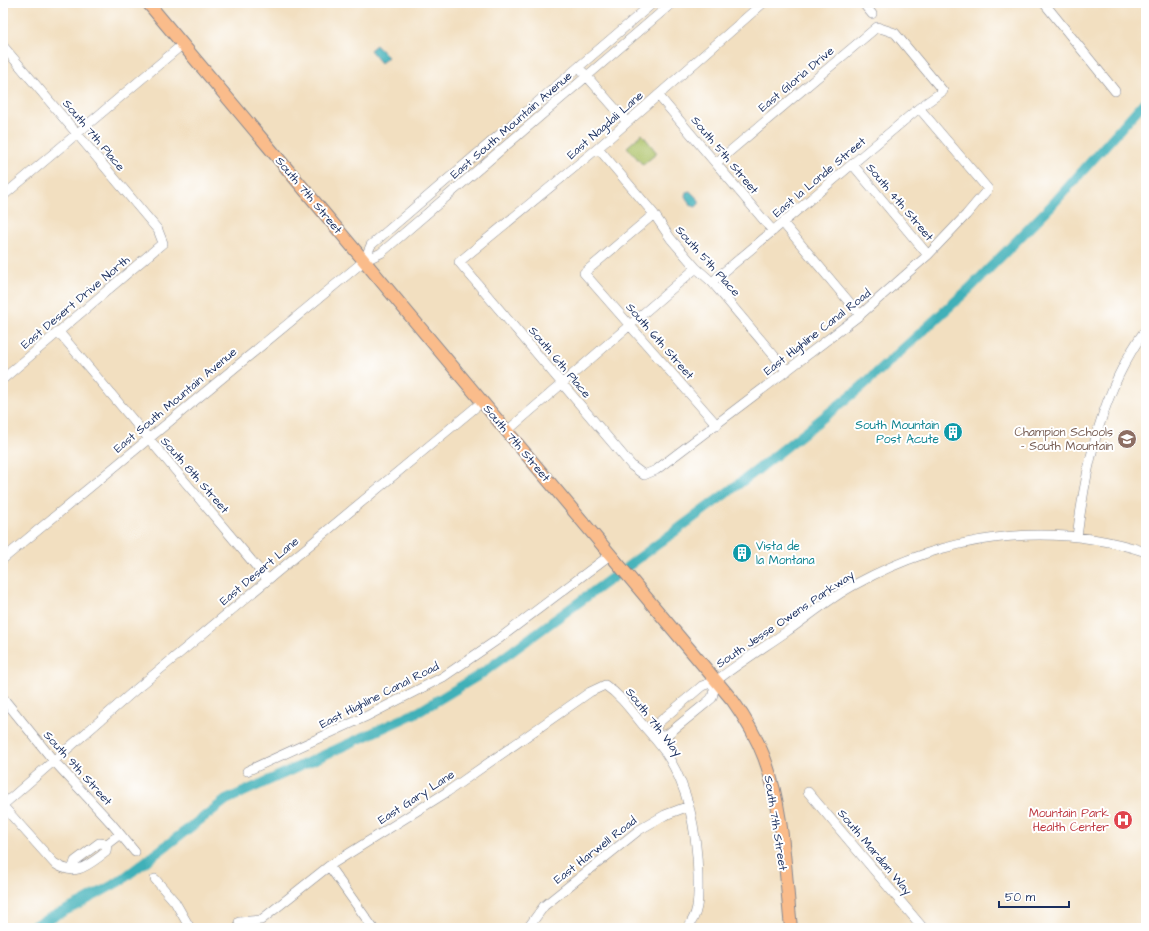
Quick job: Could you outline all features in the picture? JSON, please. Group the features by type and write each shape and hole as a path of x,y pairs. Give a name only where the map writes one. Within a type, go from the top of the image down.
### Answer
{"main road":[{"name":"South 7th Street","path":"148,3 733,701 753,732 770,777 781,837 791,928"}],"street":[{"name":"East South Mountain Avenue","path":"364,261 371,245 653,3"},
{"name":"East South Mountain Avenue","path":"3,559 364,261 381,253 672,3"},
{"name":"East Nagdali Lane","path":"459,262 598,148 763,3"},
{"path":"863,3 872,14"},
{"path":"1044,3 1115,91"},
{"name":"East Gloria Drive","path":"716,163 877,27 895,33"},
{"name":"East la Londe Street","path":"712,282 919,108 943,91 895,33"},
{"path":"3,196 183,44"},
{"name":"South 7th Place","path":"3,46 78,133 158,230 163,243"},
{"path":"579,67 627,122"},
{"name":"South 5th Street","path":"658,95 773,231"},
{"name":"East Highline Canal Road","path":"644,475 656,470 717,425 860,315 928,255 966,215 988,188 919,108"},
{"name":"South 5th Place","path":"598,148 654,214 671,239 696,268 712,282 787,371"},
{"name":"South 4th Street","path":"853,165 928,255"},
{"name":"South 6th Street","path":"654,214 584,273 717,425"},
{"path":"783,223 860,315"},
{"name":"East Desert Drive North","path":"3,379 163,243"},
{"name":"South 6th Place","path":"459,262 632,466 644,475"},
{"path":"507,431 696,268"},
{"path":"1077,537 1085,482 1098,426 1125,362 1146,329"},
{"name":"South 8th Street","path":"58,331 267,579"},
{"name":"East Desert Lane","path":"3,806 42,772 53,760 267,579 482,402"},
{"name":"South Jesse Owens Parkway","path":"653,737 658,723 702,686 716,681 841,593 897,564 953,544 1032,534 1077,537 1115,543 1146,552"},
{"name":"East Highline Canal Road","path":"247,771 366,717 443,677 506,634 610,555"},
{"path":"653,737 668,734 712,698 716,681"},
{"name":"South 7th Way","path":"605,685 617,693 653,737 674,767 687,794 693,825 698,870 697,911 694,920 687,928"},
{"name":"East Gary Lane","path":"239,922 260,920 329,866 447,792 590,692 605,685"},
{"name":"South 9th Street","path":"3,698 53,760 135,852"},
{"path":"673,710 682,722"},
{"name":"South Mardian Way","path":"808,792 923,928"},
{"path":"3,806 54,863 62,868 72,870 82,869 106,852 107,844"},
{"name":"East Harwell Road","path":"528,928 544,906 639,830 665,815 689,806"},
{"path":"72,870 75,861 99,843 107,844 120,834"},
{"path":"87,853 93,861"},
{"path":"329,866 373,928"},
{"path":"156,880 175,902 190,928"}],"green space":[{"path":"642,134 657,153 643,165 627,147"}],"water":[{"path":"376,45 388,57 381,63 370,50"},
{"path":"690,191 699,200 699,204 696,207 690,205 685,196 686,192"}],"waterway":[{"path":"627,567 756,471 859,389 970,288 1053,204 1146,100"},
{"path":"29,928 81,903 120,881 226,800 420,711 481,674 616,575"}],"place":[{"name":"South Mountain Post Acute","path":"953,432"},
{"name":"Champion Schools - South Mountain","path":"1127,439"},
{"name":"Vista de la Montana","path":"742,553"},
{"name":"Mountain Park Health Center","path":"1123,820"}]}
